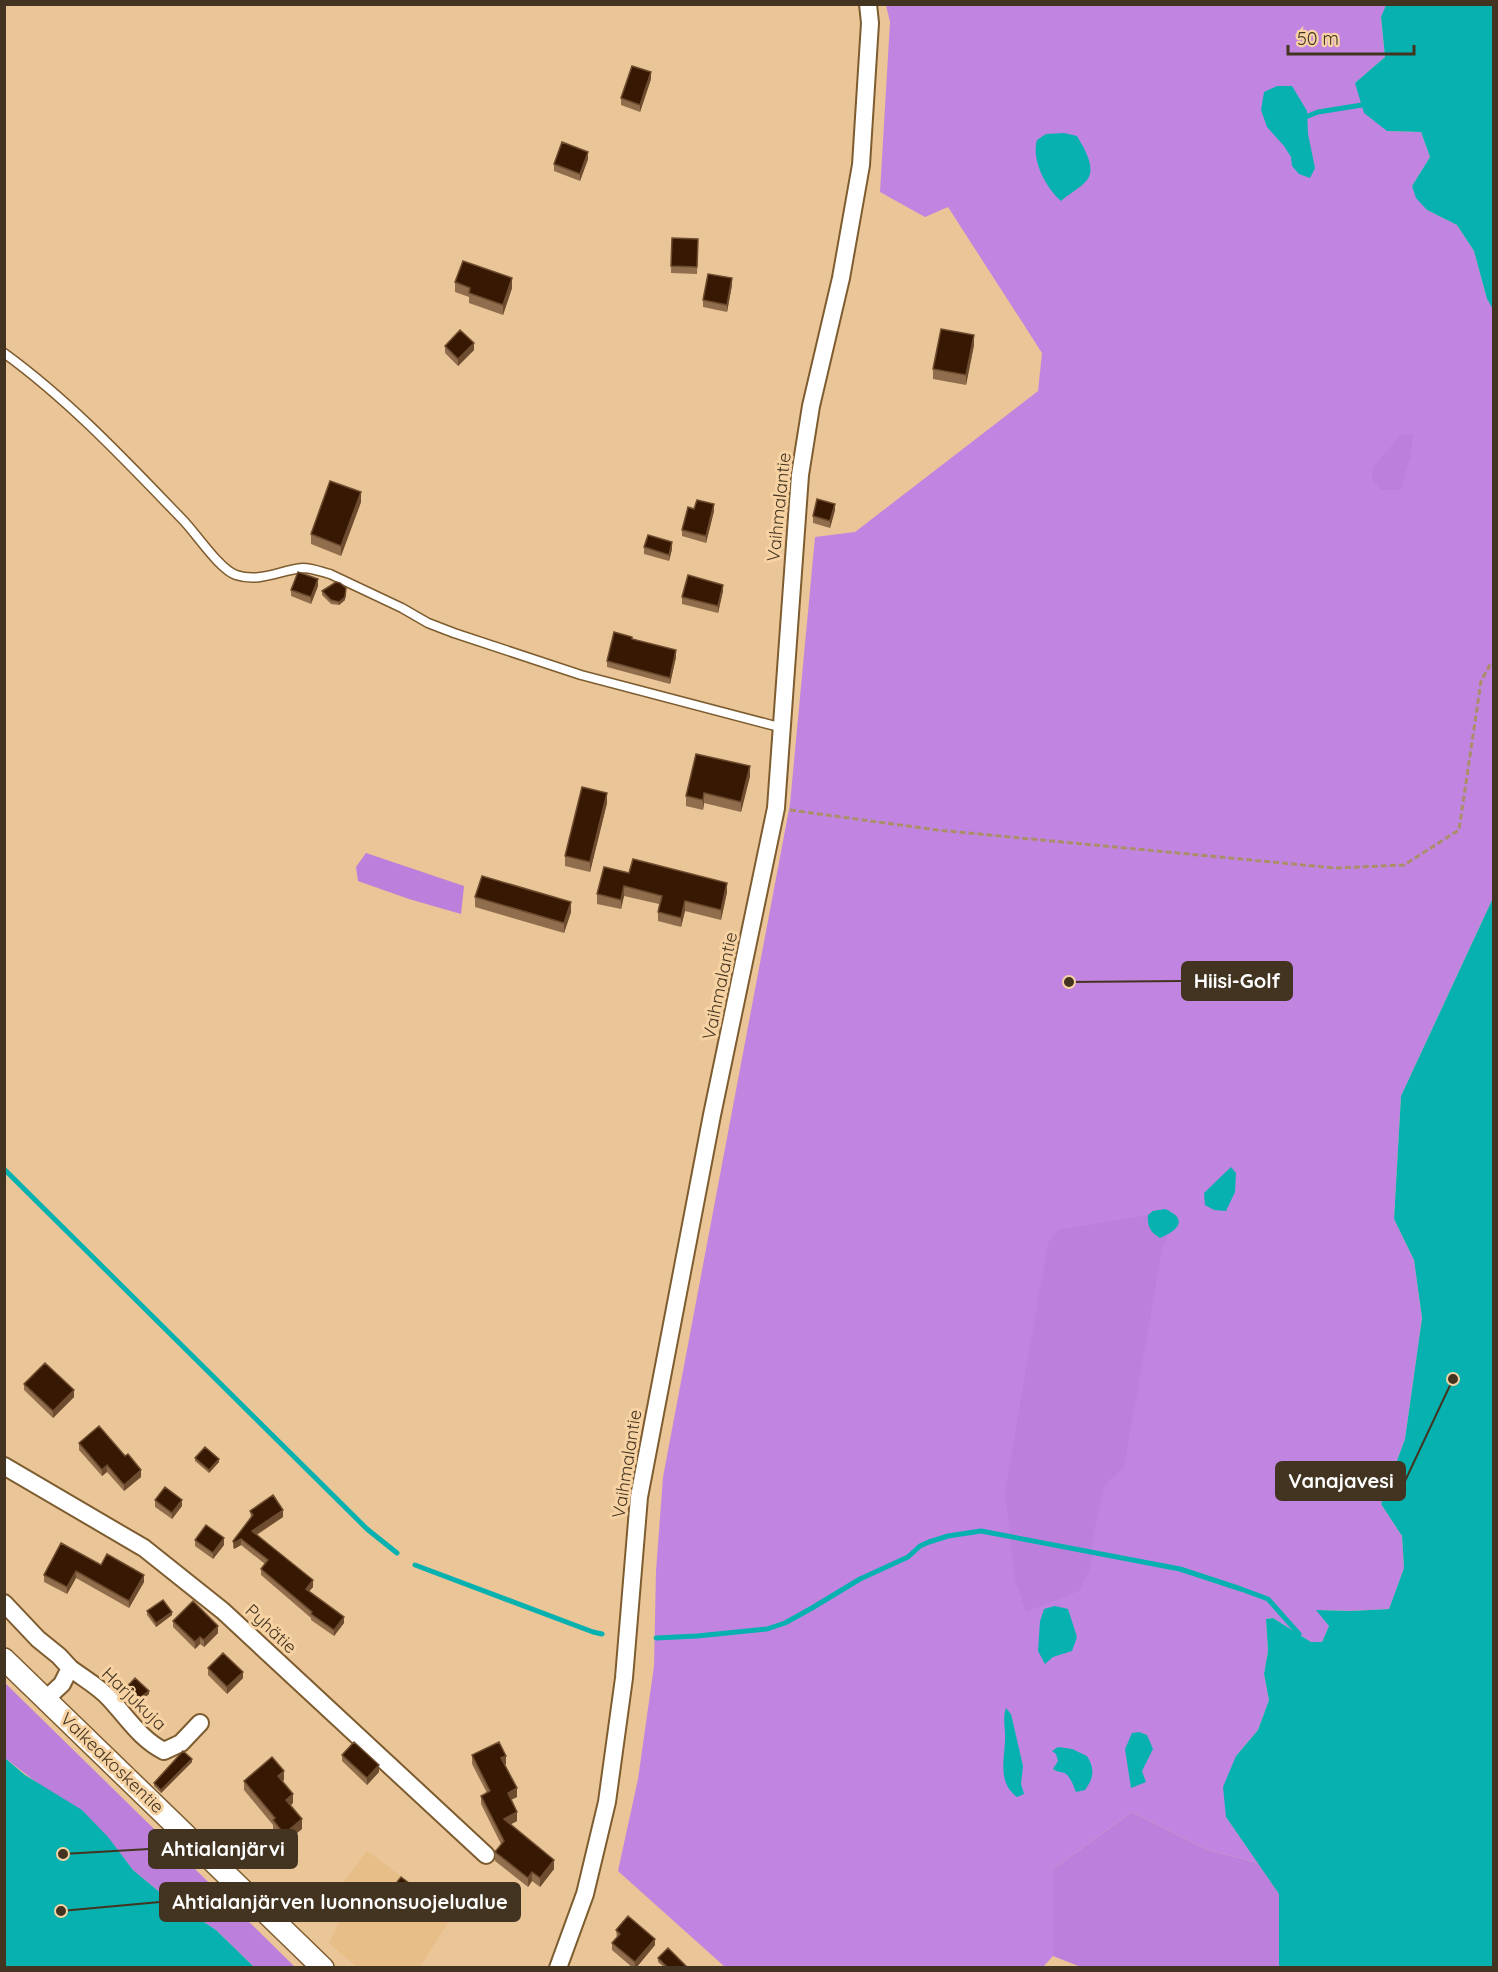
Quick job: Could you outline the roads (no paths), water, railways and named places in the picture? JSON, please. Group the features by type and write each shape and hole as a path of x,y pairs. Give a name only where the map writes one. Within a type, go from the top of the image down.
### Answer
{"street":[{"name":"Vaihmalantie","path":"558,1968 585,1894 607,1802 624,1678 639,1497 712,1115 776,808 800,475 811,406 841,278 861,165 870,22 868,4"},
{"name":"Pyhätie","path":"4,1466 144,1548 223,1611 486,1855"},
{"name":"Harjukuja","path":"4,1603 70,1668 107,1696 152,1745 164,1751 181,1743 200,1723"},
{"name":"Valkeakoskentie","path":"4,1659 323,1968"},
{"path":"46,1699 62,1684 70,1668"}],"lane":[{"path":"4,353 34,375 90,427 186,522 221,564 234,574 252,579 304,568 330,574 428,623 454,633 581,675 783,728"}],"water":[{"path":"1386,5 1493,5 1493,309 1487,299 1474,251 1457,225 1427,210 1416,198 1412,186 1430,157 1421,132 1387,131 1364,113 1355,83 1385,57 1381,17"},
{"path":"1277,86 1292,86 1307,111 1308,134 1315,168 1310,178 1299,174 1292,166 1291,157 1284,146 1267,127 1261,110 1264,92"},
{"path":"1064,133 1077,136 1090,163 1090,175 1084,183 1061,201 1050,189 1041,173 1036,148 1037,140 1046,134"},
{"path":"1493,898 1493,1967 1279,1967 1279,1894 1226,1817 1223,1787 1236,1756 1258,1730 1269,1700 1264,1674 1268,1651 1266,1619 1273,1618 1311,1642 1322,1642 1329,1626 1316,1610 1389,1609 1404,1568 1402,1536 1381,1504 1405,1439 1422,1318 1414,1260 1394,1219 1401,1096"},
{"path":"1231,1167 1236,1173 1235,1192 1226,1211 1214,1210 1205,1205 1204,1193"},
{"path":"1165,1209 1179,1221 1172,1232 1160,1238 1150,1228 1148,1215 1153,1211"},
{"path":"1055,1606 1068,1609 1077,1637 1072,1651 1053,1657 1045,1664 1038,1651 1040,1621 1044,1609"},
{"path":"1006,1708 1011,1714 1023,1766 1021,1784 1024,1794 1017,1797 1007,1785 1003,1764"},
{"path":"1139,1732 1147,1735 1153,1749 1142,1771 1146,1782 1131,1788 1125,1749 1132,1733"},
{"path":"1058,1747 1072,1749 1087,1756 1092,1773 1085,1790 1076,1792 1068,1776 1053,1769 1058,1761 1056,1754 1052,1751"},
{"path":"5,1758 25,1775 82,1810 108,1837 133,1870 163,1895 216,1930 254,1967 5,1967"}],"waterway":[{"path":"1308,116 1318,112 1362,105"},
{"path":"4,1169 367,1529 397,1553"},
{"path":"656,1638 767,1629 785,1623 860,1579 908,1557 920,1546 948,1536 981,1531 1180,1569 1268,1599 1299,1634"},
{"path":"415,1565 602,1634"}],"place":[{"name":"Hiisi-Golf","path":"1069,982"},
{"name":"Vanajavesi","path":"1453,1379"},
{"name":"Ahtialanjärvi","path":"63,1854"},
{"name":"Ahtialanjärven luonnonsuojelualue","path":"61,1911"}]}
